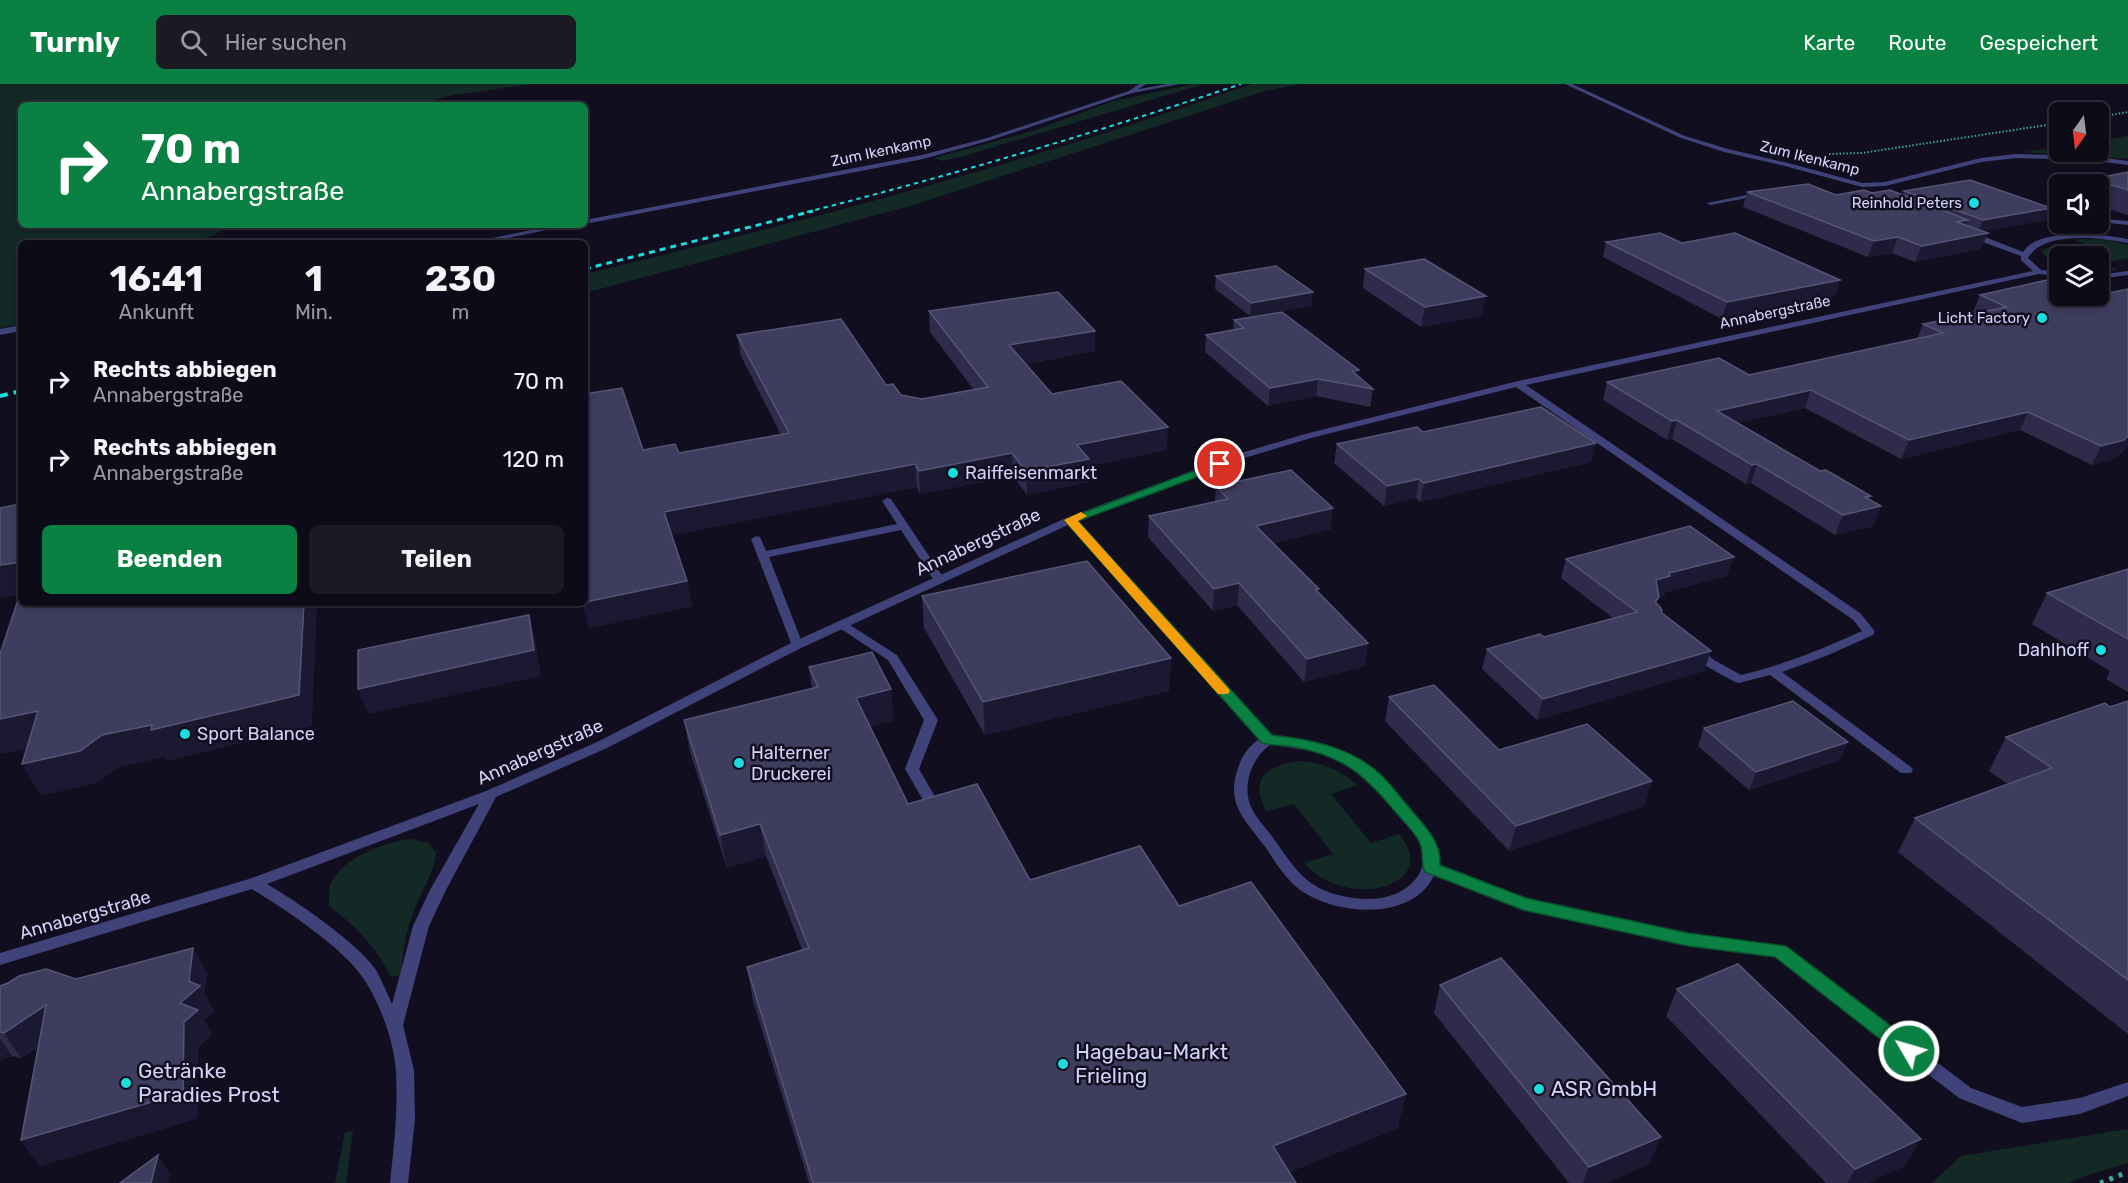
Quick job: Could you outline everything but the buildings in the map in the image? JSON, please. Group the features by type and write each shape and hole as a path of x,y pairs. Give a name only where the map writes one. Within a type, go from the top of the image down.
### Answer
{"street":[{"path":"1131,92 1143,84"},
{"name":"Zum Ikenkamp","path":"588,221 922,157 989,140 1131,92 1177,84"},
{"name":"Zum Ikenkamp","path":"1568,84 1683,137 1726,151 1786,164 1862,185 1885,184 1981,160 2016,156 2069,156 2127,162"},
{"path":"1862,185 1872,196"},
{"path":"1710,203 1770,192"},
{"path":"2024,255 2036,244 2080,235 2108,221 2128,223"},
{"path":"488,240 551,228"},
{"path":"1959,230 2024,255 2028,263 2039,272"},
{"path":"2080,235 2128,242"},
{"name":"Annabergstraße","path":"0,959 254,883 491,794 602,745 797,645 1070,520 1241,456 1308,435 1518,384 2039,272 2049,273"},
{"path":"2109,276 2128,273"},
{"path":"0,332 18,329"},
{"path":"1518,384 1856,616 1869,632 1774,672 1739,679 1710,663 1684,643"},
{"path":"887,501 939,580"},
{"name":"Annabergstraße","path":"1070,520 1267,740"},
{"path":"762,555 904,526"},
{"path":"756,539 797,645"},
{"path":"842,624 893,658 931,720 912,769 931,802"},
{"path":"1774,672 1906,770"},
{"path":"1267,740 1298,743 1332,752 1358,765 1375,778 1426,838 1432,853 1431,868 1425,881 1412,893 1395,901 1352,904 1329,898 1309,888 1293,875 1243,806 1241,790 1245,768 1254,750 1267,740"},
{"path":"395,1024 421,926 438,890 491,794"},
{"path":"1431,868 1523,904 1688,939 1779,951 1965,1093 2022,1114 2080,1106 2128,1089"},
{"path":"254,883 281,899 343,946 369,973 395,1024 405,1070 406,1119 399,1183"}],"path":[{"path":"2109,115 2128,112"},
{"path":"1820,154 1862,153 2049,125"},
{"path":"2100,1183 2128,1172"}],"green space":[{"path":"0,84 532,84 454,95 423,102 18,102 18,228 226,228 204,240 18,240 18,325 0,328"},
{"path":"1194,84 1204,84 964,156 943,161 933,158 1033,131 1113,101"},
{"path":"1252,84 1301,84 1265,91 910,206 588,292 588,273 921,188 1170,112"},
{"path":"2128,136 2128,158 2109,158 2109,139"},
{"path":"2049,148 2049,154 2025,152"},
{"path":"2075,240 2108,240 2128,245 2128,258 2109,262 2109,246 2090,246"},
{"path":"2049,247 2049,258 2043,254 2043,250"},
{"path":"1298,761 1330,768 1358,785 1331,794 1371,843 1399,834 1409,852 1409,867 1400,879 1384,886 1365,889 1344,887 1323,878 1304,863 1333,854 1294,804 1266,811 1260,790 1260,782 1269,771"},
{"path":"411,839 429,843 436,852 435,860 408,929 401,975 391,977 379,956 364,938 329,906 329,888 337,874 355,858 377,847"},
{"path":"2128,1129 2128,1163 2068,1183 1932,1183 1961,1156"},
{"path":"353,1131 346,1183 335,1183 345,1132"}],"railway":[{"path":"807,212 1025,152 1241,84"},
{"path":"588,268 813,211"},
{"path":"0,396 18,392"}],"slow traffic":[{"path":"1081,516 1070,520 1223,691"}],"place":[{"name":"Reinhold Peters","path":"1974,203"},
{"name":"Licht Factory","path":"2042,318"},
{"name":"Raiffeisenmarkt","path":"953,473"},
{"name":"Dahlhoff","path":"2101,650"},
{"name":"Sport Balance","path":"185,734"},
{"name":"Halterner Druckerei","path":"739,763"},
{"name":"Hagebau-Markt Frieling","path":"1063,1064"},
{"name":"Getränke Paradies Prost","path":"126,1083"},
{"name":"ASR GmbH","path":"1539,1089"}],"route":[{"path":"1220,464 1070,520 1267,740 1298,743 1332,752 1358,765 1375,778 1426,838 1432,853 1431,868 1523,904 1688,939 1779,951 1909,1051"}]}
